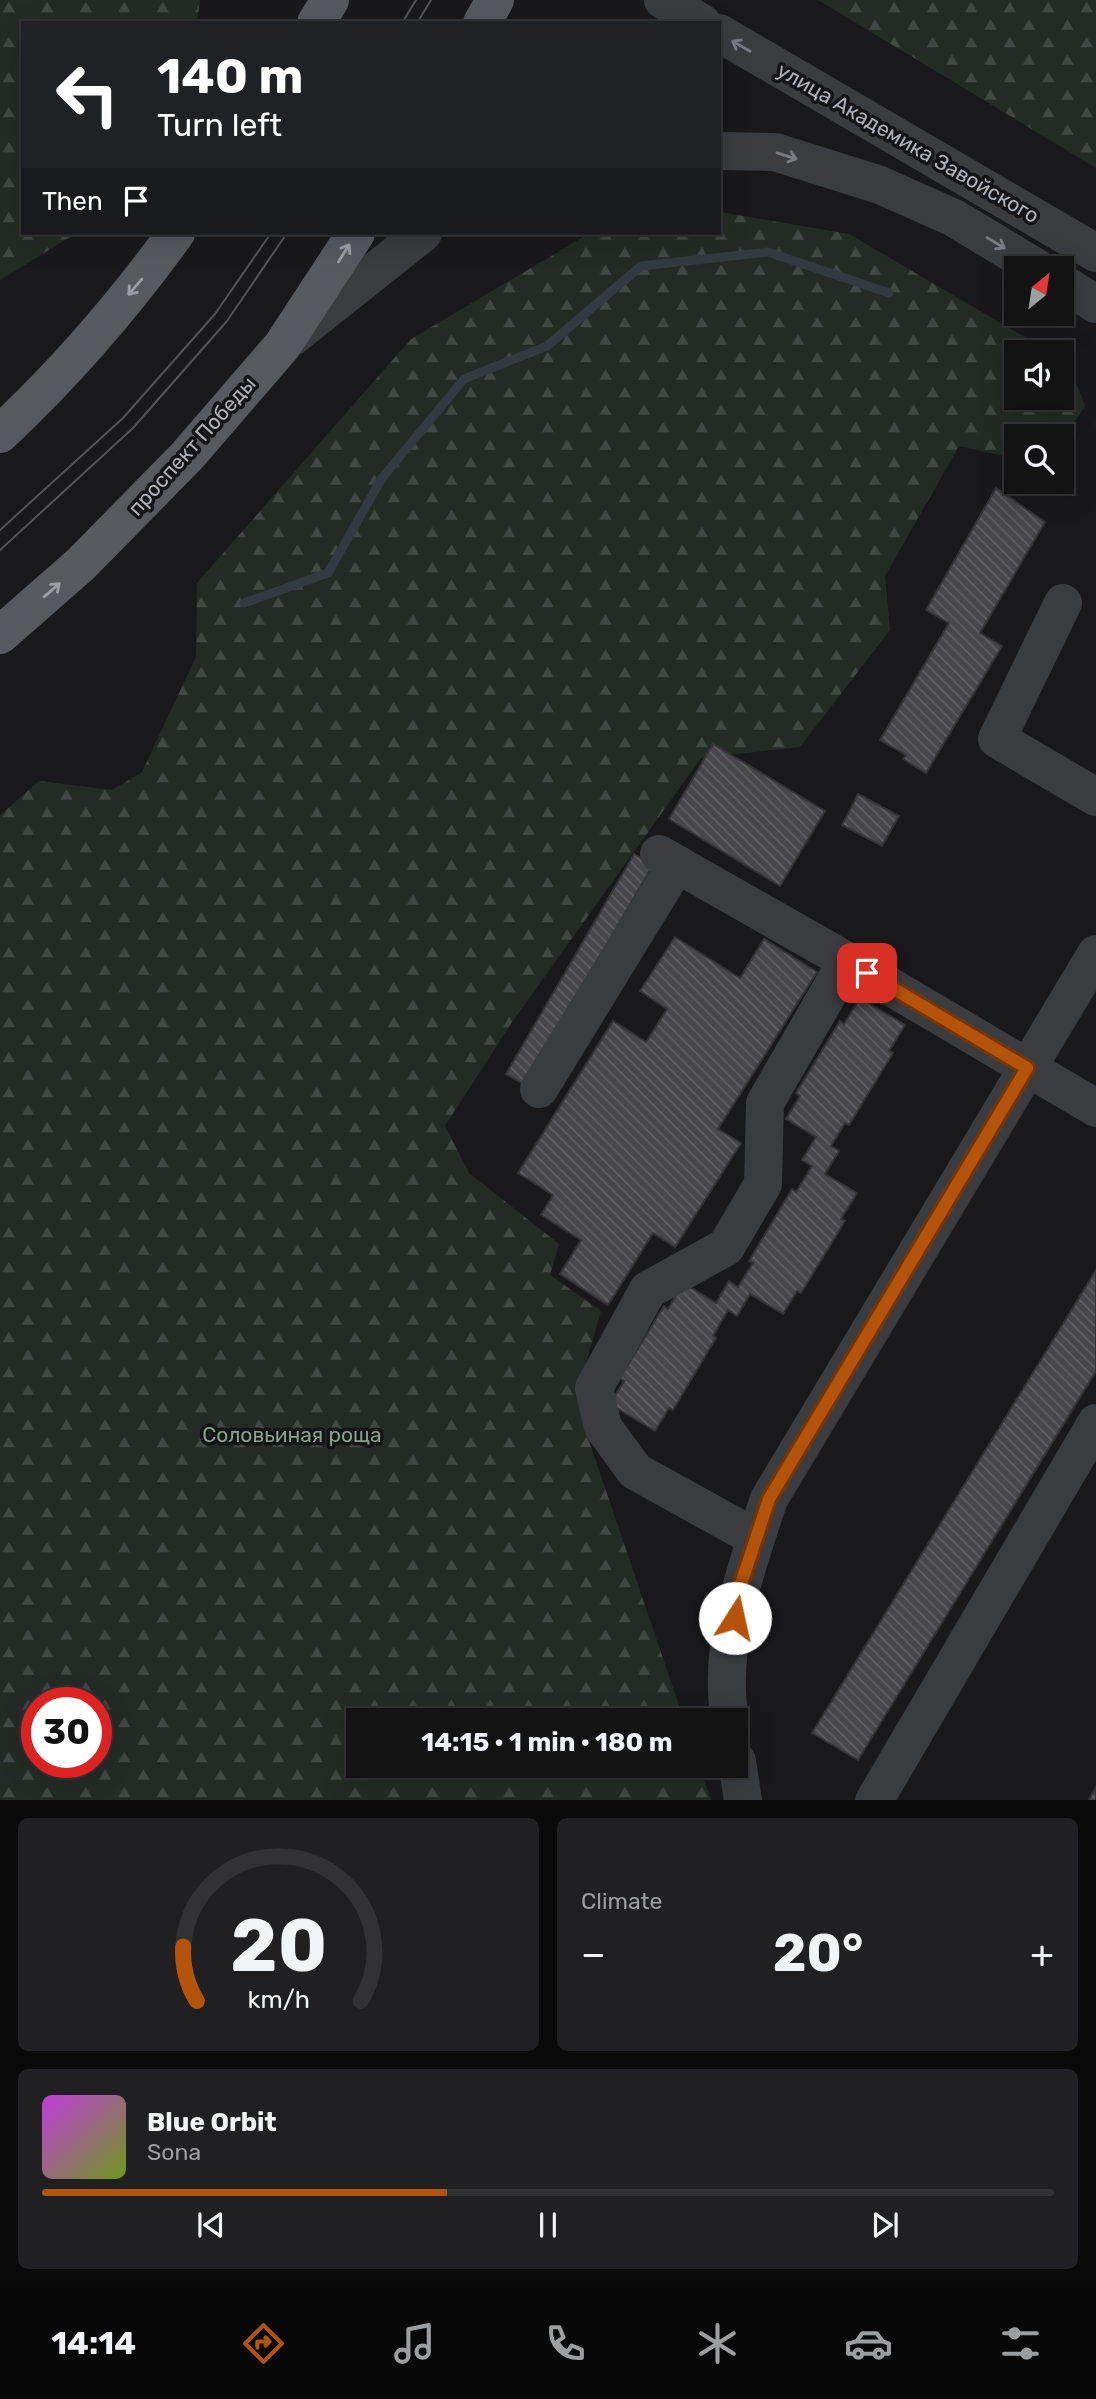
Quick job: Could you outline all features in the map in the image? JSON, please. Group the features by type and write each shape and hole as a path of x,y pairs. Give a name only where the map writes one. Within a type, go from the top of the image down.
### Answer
{"main road":[{"path":"317,21 330,0"},
{"path":"483,21 495,0"},
{"path":"0,434 44,392 142,279 175,235"},
{"name":"проспект Победы","path":"0,635 81,565 168,476 282,346 355,235"}],"street":[{"path":"663,0 699,21"},
{"name":"улица Академика Завойского","path":"721,34 1096,253"},
{"name":"улица Академика Завойского","path":"721,151 775,152 880,185 954,218 1017,256"},
{"path":"282,346 380,264 420,235"},
{"path":"1074,290 1096,304"},
{"path":"1063,603 998,739 1096,797"},
{"path":"539,1089 668,859 1096,1108"},
{"path":"728,1708 725,1693 738,1593 769,1499 1096,954"},
{"path":"756,1538 635,1471 603,1427 594,1388 648,1290 726,1247 745,1215 763,1184 765,1103 847,961"},
{"path":"875,1800 1096,1423"},
{"path":"740,1778 743,1800"}],"green space":[{"path":"0,0 200,0 197,21 21,21 21,235 74,235 0,280"},
{"path":"818,0 1096,0 1096,168"},
{"name":"Соловьиная роща","path":"721,212 849,234 1030,340 1004,340 1004,410 1074,410 1074,378 1085,406 1073,424 1004,424 1004,456 959,446 885,576 890,630 800,747 701,758 510,1025 445,1126 469,1173 559,1244 550,1275 601,1311 580,1384 585,1429 680,1708 346,1708 346,1778 703,1778 711,1800 0,1800 0,815 39,781 112,790 142,772 196,657 197,583 411,339 587,235 721,235"}],"building":[{"path":"996,488 1045,522 980,633 1002,646 926,773 903,759 906,755 880,740 949,623 926,610"},
{"path":"713,744 825,811 780,886 669,819"},
{"path":"858,794 899,816 882,846 842,825"},
{"path":"634,854 653,865 525,1085 506,1074"},
{"path":"675,937 740,978 764,939 817,972 718,1129 741,1143 675,1247 653,1233 608,1305 560,1274 581,1240 541,1215 553,1195 518,1173 613,1021 646,1042 667,1009 640,991"},
{"path":"860,998 905,1025 889,1051 893,1053 849,1125 845,1123 831,1146 839,1151 825,1174 857,1193 841,1219 845,1221 801,1293 797,1291 783,1314 750,1294 737,1316 728,1310 713,1336 716,1338 673,1410 669,1408 655,1431 610,1404 624,1381 620,1378 664,1306 668,1309 683,1283 716,1303 729,1281 738,1287 753,1263 749,1261 792,1189 796,1192 812,1166 802,1160 816,1137 786,1119 800,1096 796,1093 840,1021 844,1024"},
{"path":"1096,1270 1096,1371 858,1760 812,1733"},
{"path":"1096,1787 1096,1800 1089,1800"}],"waterway":[{"path":"244,603 328,573 382,478 464,379 547,346 641,266 768,252 889,293"}],"tram line":[{"path":"403,21 416,0"},
{"path":"418,21 431,0"},
{"path":"0,530 123,418 215,314 270,235"},
{"path":"0,550 133,428 227,321 286,235"}],"route":[{"path":"735,1618 738,1593 769,1499 1027,1068 867,973"}]}
